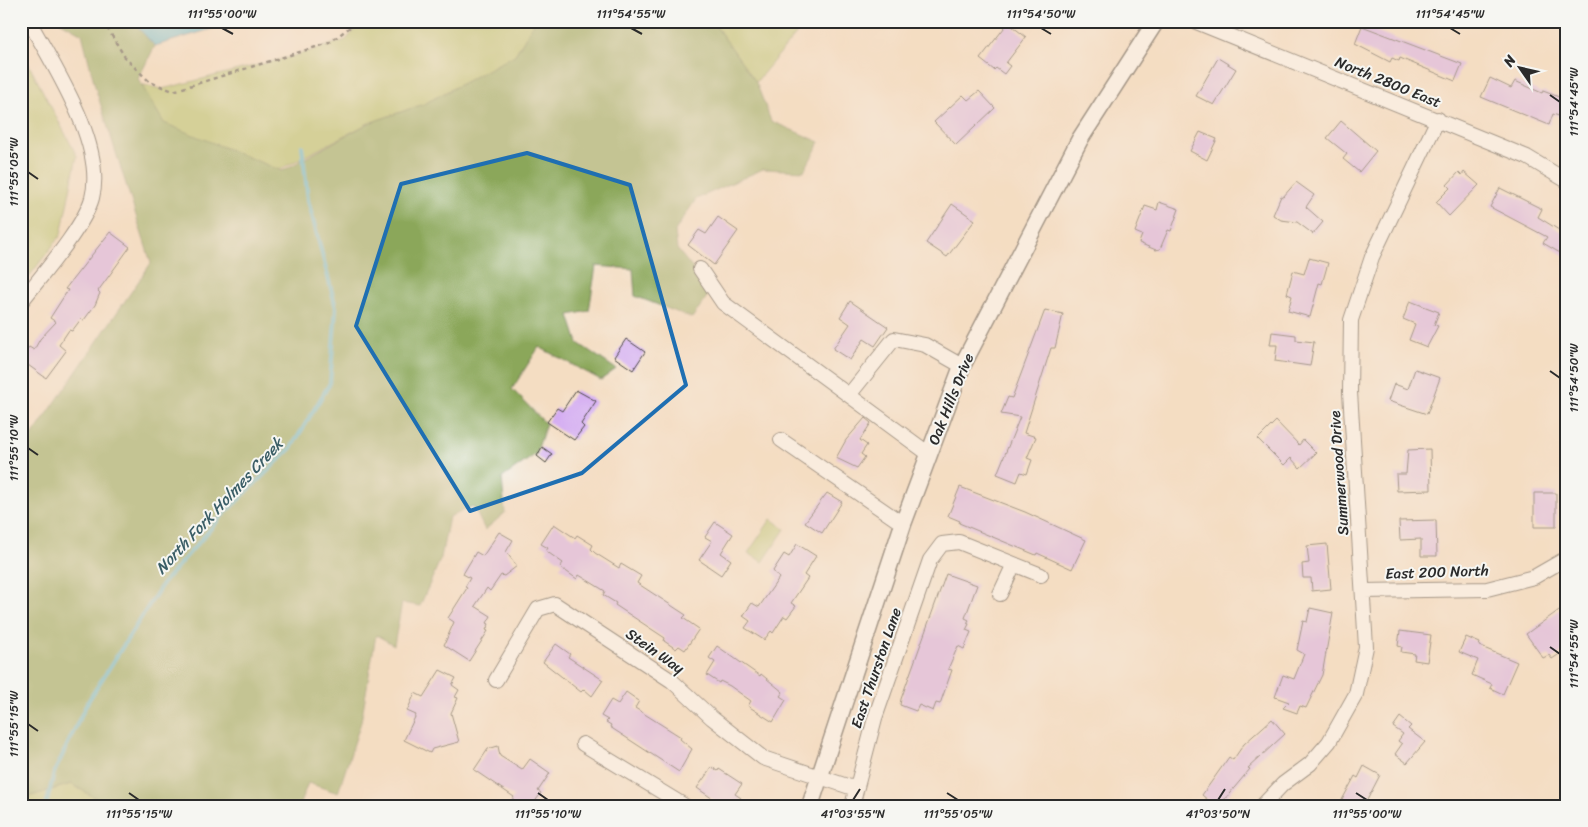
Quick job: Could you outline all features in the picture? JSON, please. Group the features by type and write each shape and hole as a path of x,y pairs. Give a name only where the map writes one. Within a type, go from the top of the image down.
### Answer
{"main road":[{"name":"Oak Hills Drive","path":"810,806 903,524 962,366 1080,139 1156,21"}],"street":[{"path":"21,302 81,221 92,198 95,169 90,141 29,21"},
{"name":"North 2800 East","path":"1194,21 1438,119 1527,157 1567,181"},
{"name":"Summerwood Drive","path":"1262,806 1283,784 1310,764 1329,742 1356,694 1366,647 1350,392 1351,320 1372,257 1438,119"},
{"path":"700,269 723,303 929,454"},
{"path":"849,395 894,339 925,345 962,366"},
{"path":"781,440 903,524"},
{"name":"East Thurston Lane","path":"852,806 875,718 930,560 942,544 959,542 1014,564"},
{"name":"East 200 North","path":"1363,591 1487,589 1534,578 1567,558"},
{"path":"1000,594 1014,564 1041,575"},
{"name":"Stein Way","path":"496,680 538,609 555,604 672,681 712,718 763,758 856,789"},
{"path":"583,744 685,806"}],"path":[{"path":"103,21 126,59 150,82 173,91 329,43 358,21"}],"highlighted area":[{"path":"527,153 630,185 686,385 582,473 470,511 356,326 401,184"}],"green space":[{"path":"59,21 132,21 155,46 138,79 164,123 282,171 369,123 424,104 515,55 535,21 715,21 715,25 756,82 771,121 820,142 804,171 763,169 696,199 675,231 677,249 711,291 692,318 635,296 633,269 596,266 589,311 569,315 578,343 616,369 601,380 539,347 512,389 546,424 536,454 502,478 505,513 485,530 473,506 449,517 441,558 420,606 402,603 394,645 376,635 361,722 338,793 308,783 299,806 110,806 71,784 21,799 21,452 151,263 96,90 82,34"},
{"path":"362,21 535,21 515,55 424,104 369,123 271,174 165,128 140,84 162,89 290,57 346,40"},
{"path":"715,21 807,21 756,82 715,25"},
{"path":"21,50 77,156 61,235 21,287"},
{"path":"771,519 785,529 763,562 748,553"},
{"path":"71,784 110,806 21,806 21,799"}],"water":[{"path":"132,21 238,21 155,46"}],"building":[{"path":"1008,23 1026,37 1006,63 1010,66 1004,74 996,68 994,70 980,59"},
{"path":"1362,26 1462,64 1455,81 1400,58 1399,61 1392,58 1390,62 1355,44"},
{"path":"1218,58 1236,69 1214,105 1196,96"},
{"path":"1490,78 1511,88 1515,81 1542,93 1543,91 1567,100 1567,119 1553,114 1549,125 1481,97"},
{"path":"979,91 995,108 956,145 934,122 963,95 968,100"},
{"path":"1341,121 1376,151 1359,172 1343,159 1347,154 1327,138"},
{"path":"1200,132 1217,139 1207,160 1190,151"},
{"path":"1459,172 1462,175 1464,172 1479,185 1449,216 1436,202 1450,188 1447,185"},
{"path":"1296,182 1314,195 1306,207 1323,222 1313,234 1297,222 1281,220 1273,215 1281,196 1283,197"},
{"path":"1500,188 1542,209 1538,217 1567,235 1567,257 1543,243 1547,237 1490,207"},
{"path":"1159,202 1179,209 1171,231 1168,230 1160,249 1156,250 1139,243 1142,235 1135,232 1145,206 1157,210"},
{"path":"952,204 975,220 947,257 926,243"},
{"path":"718,217 738,231 714,265 688,245 699,230 706,234"},
{"path":"110,232 130,247 98,291 100,293 95,305 84,320 81,319 72,331 69,330 59,345 66,351 46,378 21,360 21,357 29,347 34,350 40,339 56,322 50,318 68,290 65,289"},
{"path":"1309,258 1328,263 1322,284 1319,283 1310,317 1288,311 1292,296 1287,294 1293,271 1304,274"},
{"path":"850,301 888,327 875,346 864,339 850,360 833,349 850,324 840,317"},
{"path":"1410,301 1439,312 1434,325 1438,326 1427,347 1409,340 1415,324 1403,319"},
{"path":"1045,310 1063,314 1055,348 1051,348 1024,433 1036,437 1027,458 1032,460 1027,474 1021,472 1017,482 997,474 1020,417 1001,414 1008,397 1012,398"},
{"path":"1272,332 1296,335 1296,340 1314,342 1310,366 1275,361 1277,345 1270,345"},
{"path":"626,339 645,352 633,370 614,357"},
{"path":"1415,369 1440,378 1427,414 1388,401 1394,384 1408,389"},
{"path":"576,390 596,401 581,424 584,427 574,440 547,422 557,408 562,411"},
{"path":"865,418 871,423 860,440 867,445 861,454 865,457 857,468 836,458 846,440"},
{"path":"1276,421 1299,445 1303,440 1316,453 1300,468 1291,458 1284,465 1258,439"},
{"path":"542,447 552,454 546,463 537,456"},
{"path":"1430,449 1431,490 1397,491 1396,474 1406,474 1408,450"},
{"path":"960,487 1025,512 1086,540 1072,569 1037,553 1036,555 959,523 960,521 948,516"},
{"path":"827,493 842,502 822,533 805,522"},
{"path":"1534,493 1556,493 1556,527 1534,527"},
{"path":"1436,520 1437,556 1421,556 1421,539 1400,540 1399,521"},
{"path":"715,522 733,534 721,553 731,560 721,575 699,560 712,541 705,537"},
{"path":"554,524 575,538 577,535 593,545 591,549 595,553 619,568 621,564 641,576 637,583 686,615 683,618 699,629 685,650 679,646 676,649 664,641 665,638 615,605 616,603 603,595 605,591 579,575 577,579 560,567 563,563 546,551 548,548 541,544"},
{"path":"499,532 513,540 506,552 517,566 504,576 501,575 490,591 487,588 475,606 491,616 487,623 489,624 486,630 488,631 469,661 444,645 454,622 448,618 467,588 465,587 470,578 463,574 476,552 483,556"},
{"path":"797,544 816,556 804,575 808,578 791,603 796,606 787,618 784,616 773,633 771,631 764,640 745,628 750,621 743,616 752,603 759,607 779,578 773,571 784,554 789,557"},
{"path":"1327,544 1331,589 1312,591 1311,578 1303,578 1302,564 1309,563 1307,546"},
{"path":"946,574 977,585 965,618 969,620 966,630 971,632 964,649 958,646 948,669 952,670 940,704 936,703 933,711 919,705 916,711 900,705 901,699"},
{"path":"1310,608 1333,613 1322,675 1306,708 1300,706 1297,713 1283,708 1289,702 1275,697 1283,675 1294,679 1304,654 1297,650 1303,621 1307,622"},
{"path":"1562,608 1567,615 1567,649 1552,659 1549,655 1543,658 1526,634"},
{"path":"1400,631 1431,635 1427,662 1414,660 1415,654 1401,652 1402,647 1398,646"},
{"path":"1466,637 1480,643 1479,646 1517,662 1503,694 1490,688 1492,684 1472,675 1478,660 1459,652"},
{"path":"556,644 570,654 568,657 603,680 592,696 584,689 581,692 543,662"},
{"path":"717,646 760,676 761,674 783,692 780,696 786,700 773,722 748,706 751,701 730,686 720,681 719,683 707,675 715,662 709,658"},
{"path":"440,670 456,678 452,685 459,690 455,697 458,698 451,713 459,742 432,749 430,753 404,740 416,715 407,711 415,693 423,697"},
{"path":"626,692 639,701 635,708 681,737 680,739 692,749 679,772 610,727 611,725 606,722 608,720 601,716 611,700 618,704"},
{"path":"1400,717 1411,726 1408,729 1425,742 1407,763 1395,754 1402,744 1398,741 1403,734 1393,727"},
{"path":"1272,719 1285,734 1248,768 1250,769 1219,806 1215,806 1202,795 1229,757 1233,760 1244,744"},
{"path":"498,746 500,756 522,770 530,759 550,773 538,791 541,793 532,806 508,806 514,797 474,770 488,749"},
{"path":"1364,766 1380,775 1364,806 1354,806 1342,800 1355,776 1358,778"},
{"path":"712,767 718,771 719,769 742,784 735,794 741,798 736,806 711,806 716,801 697,788"}],"waterway":[{"name":"North Fork Holmes Creek","path":"46,806 54,773 87,703 163,583 221,517 291,448 330,383 336,308 308,200 302,146"}]}
